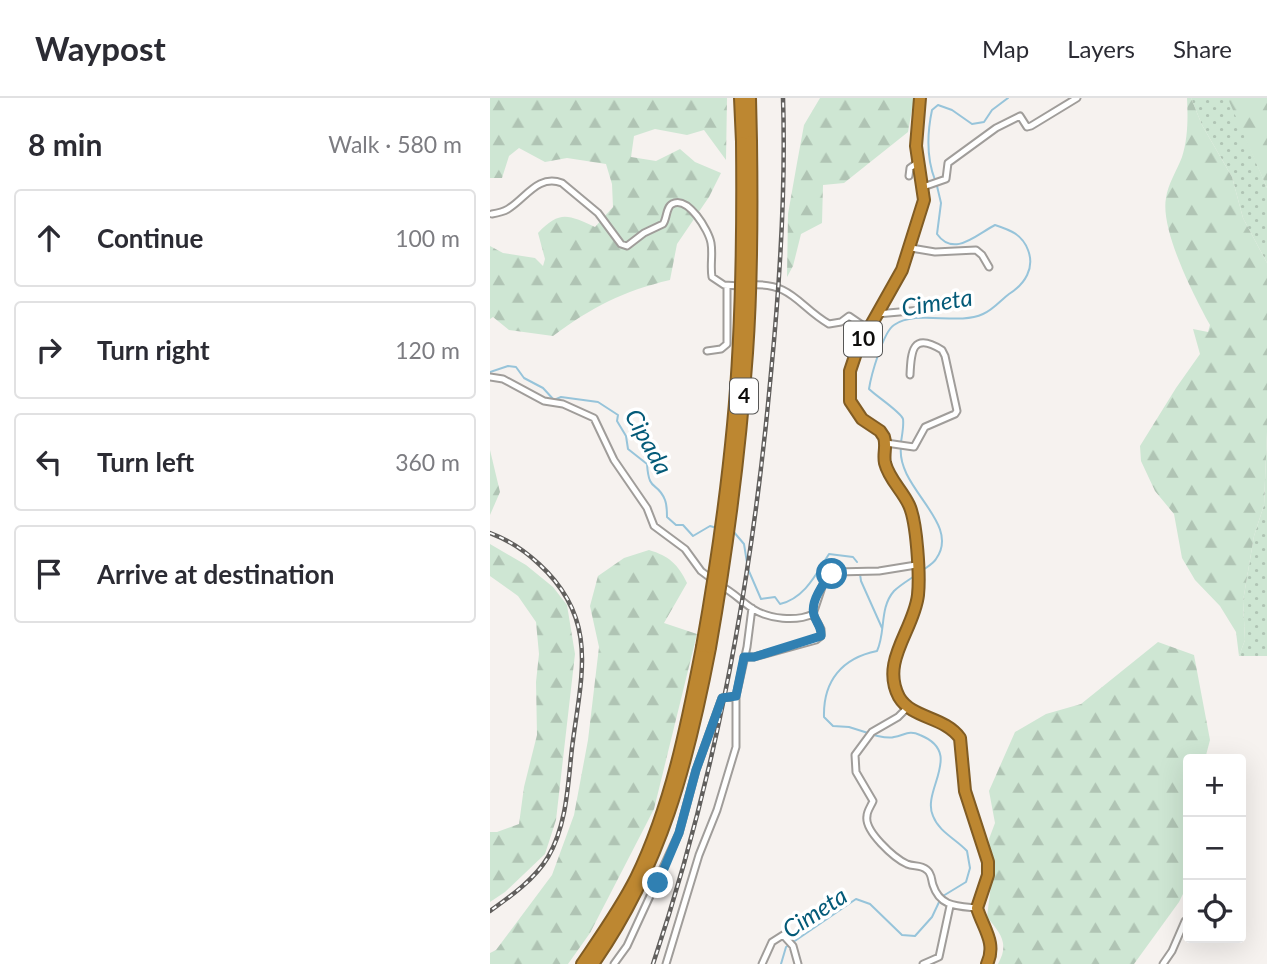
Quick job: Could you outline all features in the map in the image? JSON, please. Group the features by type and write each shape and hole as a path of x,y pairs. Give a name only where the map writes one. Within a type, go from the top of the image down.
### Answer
{"highway":[{"name":"4","path":"593,964 630,906 662,837 688,751 732,509 744,393 752,249 747,142 740,98"},
{"name":"4","path":"747,142 750,98"},
{"name":"10","path":"890,444 880,431 862,419 856,411 849,397 850,371 868,329 902,270 924,200 932,185 917,163 916,137 920,98"},
{"path":"890,444 884,455 889,473 914,517 918,585 917,599 895,656 898,695 908,707 947,724 960,738 965,791 988,862 988,875 976,908 991,942 992,951 987,964"},
{"name":"4","path":"582,964 620,907 649,846 674,773 706,648"}],"street":[{"path":"932,185 946,179 948,163 1001,125 1020,116 1027,127 1031,126 1077,98"},
{"path":"909,176 910,168 917,163"},
{"path":"492,214 511,207 540,184 556,181 562,183 597,213 621,244 627,246 644,233 663,224 668,207 683,204 698,218 711,241 712,277 720,284 761,284 789,291 829,324 841,322 849,316 868,329"},
{"path":"911,248 935,252 976,250 989,267"},
{"path":"707,351 721,349 727,344 727,286"},
{"path":"877,314 933,309"},
{"path":"890,444 914,447 925,427 955,414 957,409 946,356 942,350 921,343 915,346 911,352 910,375"},
{"path":"490,377 503,379 544,401 564,404 594,418 614,460 647,508 654,526 685,549 707,577 752,608 788,618 813,614"},
{"path":"744,657 754,657 816,640 821,636 822,632 813,614 820,589 829,576 840,571 917,567"},
{"path":"666,964 699,855 718,810 736,747 736,696 752,608"},
{"path":"614,964 627,946 679,833 696,770 722,698 736,696"},
{"path":"908,707 871,735 855,755 854,764 873,801 866,814 867,824 896,857 909,865 919,865 928,871 943,901 950,906 976,908"},
{"path":"923,964 939,957 950,906"},
{"path":"1163,964 1183,926"},
{"path":"762,964 772,942 779,936 786,936 793,946 798,964"}],"green space":[{"path":"490,98 727,98 726,160 704,130 687,135 655,129 634,136 631,157 656,161 680,149 695,162 721,173 709,197 677,244 670,280 637,289 609,301 553,336 509,330 493,317 490,319 490,246 503,253 535,258 543,266 545,259 538,233 546,226 565,217 595,227 613,207 612,184 606,164 567,158 545,162 519,148 509,156 502,178 490,178"},
{"path":"820,98 914,98 908,132 844,183 823,185 822,223 801,234 793,266 787,277 788,214 804,125"},
{"path":"1187,98 1191,98 1202,125 1232,177 1243,218 1267,263 1264,505 1254,536 1243,601 1245,640 1239,656 1236,632 1220,606 1195,580 1182,558 1174,514 1155,491 1141,461 1140,446 1200,354 1193,329 1208,332 1210,325 1173,245 1166,211 1167,193 1185,143"},
{"path":"1191,98 1229,98 1267,188 1267,263 1243,218 1232,177 1202,125"},
{"path":"1229,98 1267,98 1267,188 1229,101"},
{"path":"1267,432 1267,656 1239,656 1245,640 1243,601 1254,536 1264,505"},
{"path":"490,450 500,492 490,515"},
{"path":"490,544 526,565 553,587 567,605 575,654 556,820 545,854 505,892 490,902 490,832 519,824 524,787 537,735 536,682 539,654 536,622 518,596 490,576"},
{"path":"649,550 672,562 687,583 664,623 697,634 654,809 590,933 568,964 490,964 490,953 496,950 552,875 574,815 588,740 599,647 590,606 598,576 624,558"},
{"path":"1158,642 1194,655 1210,740 1206,754 1183,754 1183,894 1134,964 998,964 1002,957 1002,939 987,917 992,877 989,839 995,823 989,791 1015,732 1046,714 1081,704"}],"waterway":[{"name":"Cimeta","path":"935,180 928,145 932,110 938,105 952,110 972,124 984,122 992,110 1008,98"},
{"name":"Cimeta","path":"901,442 903,419 869,389 878,355 890,329 903,320 914,318 961,319 983,314 1020,285 1027,275 1030,263 1028,250 1019,236 995,225 966,242 951,244 944,241 937,234 941,203 937,186"},
{"name":"Cipada","path":"490,372 508,366 516,367 524,378 543,388 554,400 561,397 598,402 618,415 617,421 626,436 628,449 647,464 651,483 665,500 667,517 676,525 683,525 693,536 710,526 717,528"},
{"name":"Cimeta","path":"901,447 902,462 908,477 941,532 942,546 936,559 923,570"},
{"name":"Cipada","path":"733,531 744,544 748,569 761,599 775,597 780,604 803,591 829,554 853,557 857,562"},
{"name":"Cipada","path":"860,574 882,628"},
{"name":"Cimeta","path":"868,733 849,727 833,726 824,717 827,692 831,682 845,665 877,651 889,598 896,589 913,577"},
{"name":"Cimeta","path":"873,735 889,738 910,733 920,735 933,743 939,752 941,762 932,795 933,816 943,831 967,851 970,868 966,882 943,896"},
{"name":"Cimeta","path":"781,964 786,947 856,899 870,904 902,935 915,936 932,917 940,900"}],"railway":[{"path":"653,964 696,820 714,746 743,598 763,448 780,270 784,167 783,98"},
{"path":"490,533 510,542 528,555 558,585 571,606 579,628 582,650 582,673 566,804 559,831 548,857 536,873 490,911"}],"route":[{"path":"658,883 679,833 712,723 722,698 736,696 744,657 752,658 816,640 821,636 821,629 813,614 814,608 820,589 832,574"}]}
